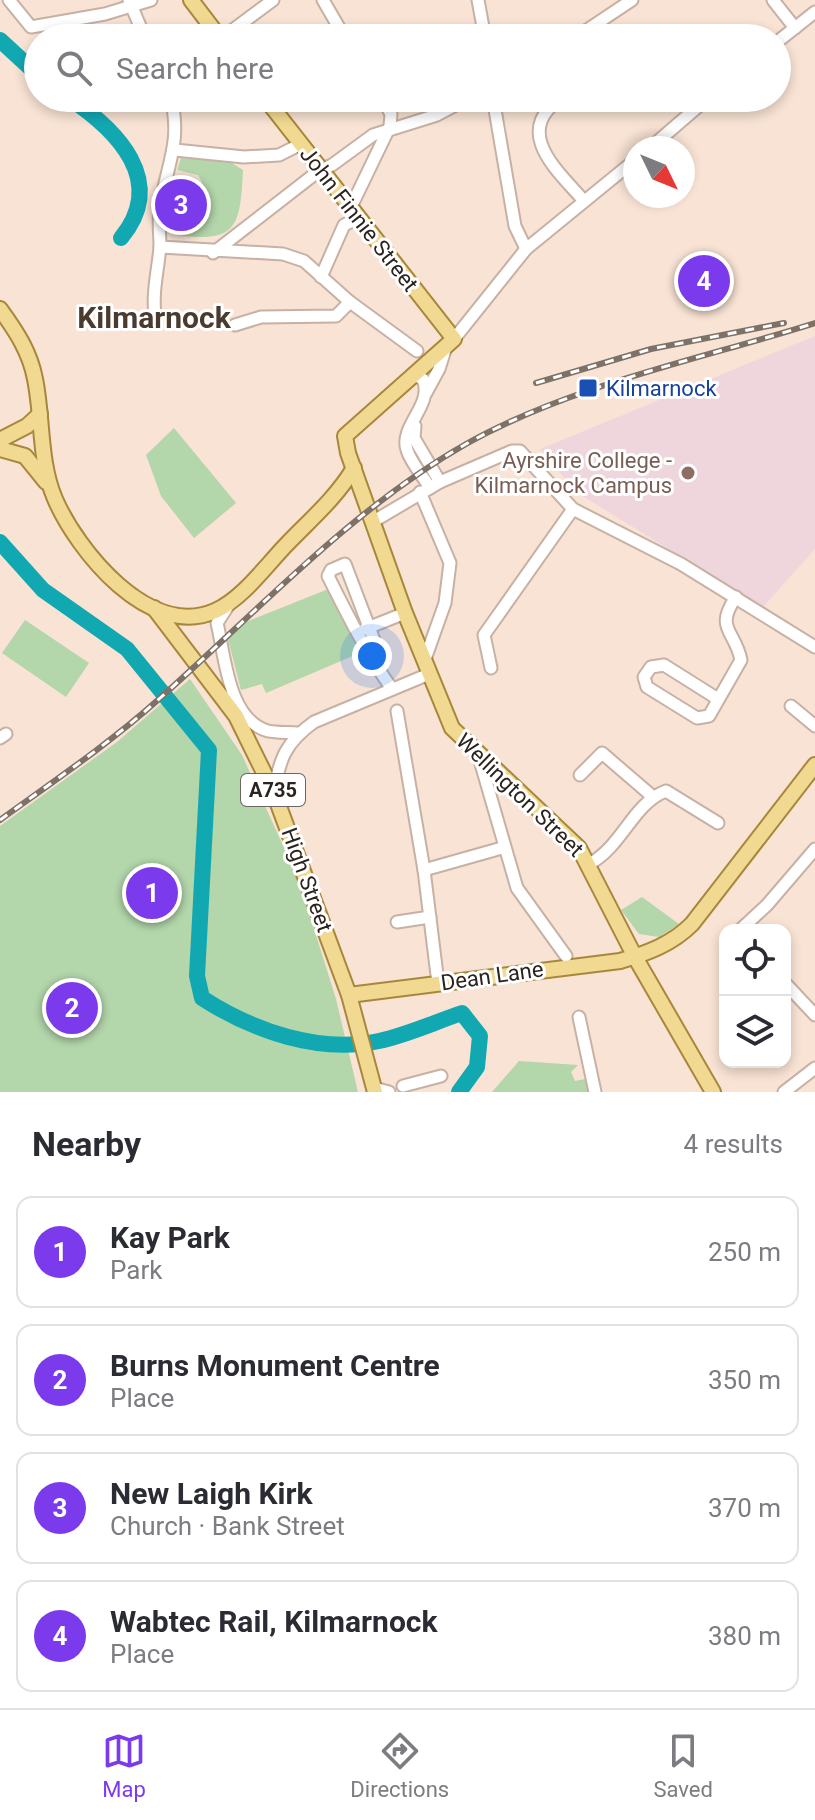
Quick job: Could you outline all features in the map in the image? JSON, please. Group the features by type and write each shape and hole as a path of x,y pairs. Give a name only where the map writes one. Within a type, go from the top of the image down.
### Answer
{"main road":[{"path":"191,0 210,24"},
{"name":"John Finnie Street","path":"276,112 449,344"},
{"name":"A735","path":"0,309 23,342 35,377 54,497 70,527 98,567 114,582 154,608 201,616 233,599 341,490 354,468"},
{"path":"416,376 449,344"},
{"name":"Wellington Street","path":"416,376 345,436 405,613 427,668 452,728 479,757 579,848 635,957 713,1092"},
{"path":"0,440 27,426 40,414"},
{"path":"0,449 25,456 43,476 54,497"},
{"name":"High Street","path":"154,608 236,716 274,793 349,995 375,1090"},
{"name":"Dean Lane","path":"349,995 635,957 659,948 679,937 692,924 815,765"},
{"path":"620,925 636,939 659,948"}],"street":[{"path":"9,0 29,24"},
{"path":"44,24 151,0"},
{"path":"240,24 273,0"},
{"path":"323,0 337,24"},
{"path":"478,0 482,24"},
{"path":"596,24 632,0"},
{"path":"773,0 795,28"},
{"path":"130,4 139,24"},
{"path":"791,31 815,12"},
{"path":"155,316 153,298 160,247 159,210 175,150 177,124 174,112"},
{"path":"321,277 344,225 354,214 390,126 390,112"},
{"path":"213,253 320,170 390,126 443,112"},
{"path":"495,112 516,234 526,249"},
{"path":"545,112 539,122 547,158 584,201"},
{"path":"664,136 692,112"},
{"path":"175,150 244,157 279,155 301,144"},
{"path":"274,793 279,759 299,733 314,722 392,689 427,668 445,603 450,563 414,438 415,421 425,394 449,344 526,249 623,170"},
{"path":"160,247 213,253 283,254 304,261 350,302 417,351"},
{"path":"235,325 261,317 336,316 350,302"},
{"path":"416,376 423,379 425,394"},
{"path":"374,521 430,487 512,451 520,451 573,509 736,597 815,647"},
{"path":"491,668 484,635 573,509"},
{"path":"371,659 377,648 345,564 328,573 356,633 371,659 392,689"},
{"path":"718,699 664,665 651,667 644,677 647,687 697,718 709,716 741,660 725,624 725,615 736,597"},
{"path":"233,599 217,623 236,699 246,717 266,731 299,733"},
{"path":"356,633 405,613"},
{"path":"791,706 815,726"},
{"path":"397,711 424,870 438,983"},
{"path":"580,775 602,753 652,796"},
{"path":"479,757 502,848 517,888 566,956"},
{"path":"589,864 608,854 652,796 666,791 718,823"},
{"path":"424,870 502,848"},
{"path":"746,924 815,849"},
{"path":"397,922 430,917"},
{"path":"791,989 815,1015"},
{"path":"579,1017 595,1092"},
{"path":"784,1092 815,1068"},
{"path":"403,1086 425,1086 441,1076"},
{"path":"375,1090 389,1092"}],"shaded area":[{"name":"Ayrshire College - Kilmarnock Campus","path":"815,336 815,549 763,607 576,492 540,449"}],"green space":[{"path":"181,158 227,160 243,170 237,217 224,233 198,237 177,235 184,224 193,225 202,182 198,175 177,170"},
{"path":"174,428 236,503 194,538 161,496 146,455"},
{"path":"331,588 362,652 266,693 262,684 241,690 228,639 246,622"},
{"path":"25,620 89,663 66,697 2,653"},
{"path":"190,679 242,755 299,881 336,999 358,1092 0,1092 0,826 117,742"},
{"path":"642,897 679,924 659,937 639,934 621,910"},
{"path":"519,1061 578,1065 571,1072 575,1081 585,1079 590,1092 492,1092"}],"waterway":[{"path":"0,40 24,62"},
{"path":"88,112 119,141 138,177 139,197 134,217 121,238"},
{"path":"0,542 43,590 127,649 209,750 197,976 202,998 265,1030 310,1042 333,1044 379,1041 462,1013 480,1036 477,1067 459,1092"}],"railway":[{"path":"536,383 651,349 784,323"},
{"path":"0,820 140,715 344,530 424,470 466,444 506,423 593,389 815,323"}],"place":[{"name":"New Laigh Kirk","path":"181,205"},
{"name":"Wabtec Rail, Kilmarnock","path":"704,281"},
{"name":"Kilmarnock","path":"588,388"},
{"name":"Ayrshire College - Kilmarnock Campus","path":"688,473"},
{"name":"Kay Park","path":"152,893"},
{"name":"Burns Monument Centre","path":"72,1008"}],"district":[{"name":"Kilmarnock","path":"154,317"}]}
